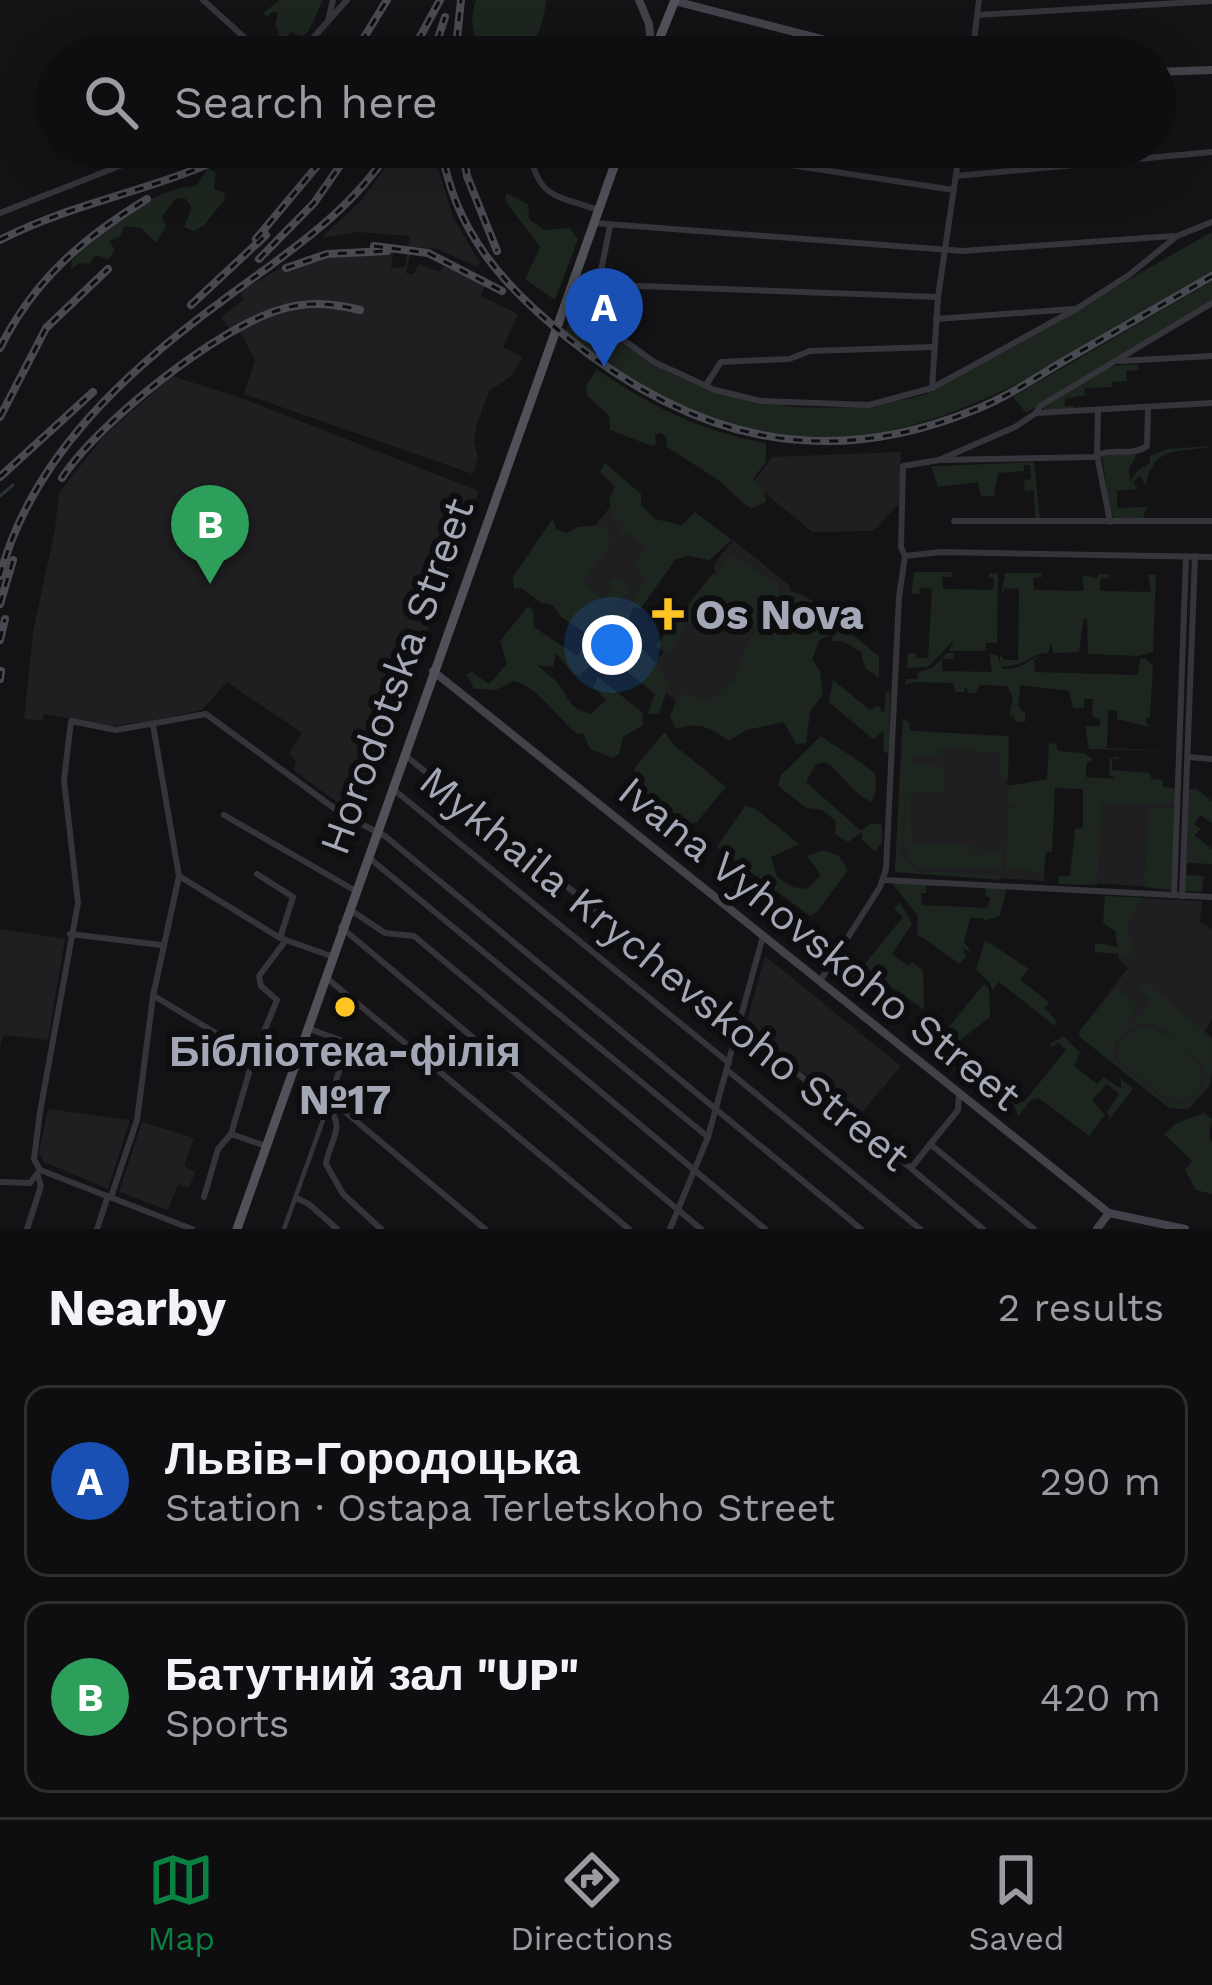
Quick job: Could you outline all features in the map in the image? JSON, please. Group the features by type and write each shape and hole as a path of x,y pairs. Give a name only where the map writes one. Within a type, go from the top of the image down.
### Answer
{"main road":[{"path":"639,0 651,36"},
{"path":"662,36 674,1 810,36"},
{"path":"1176,71 1212,70"},
{"name":"Horodotska Street","path":"237,1229 613,168"},
{"name":"Ivana Vyhovskoho Street","path":"433,671 1109,1213 1185,1229"},
{"path":"1097,1229 1109,1213"}],"street":[{"path":"203,0 244,36"},
{"path":"216,10 226,0"},
{"path":"974,36 979,0"},
{"path":"327,24 341,1"},
{"path":"316,36 341,1"},
{"path":"977,15 1212,1"},
{"path":"1176,155 1212,152"},
{"path":"0,213 114,168"},
{"path":"533,168 545,191 598,211"},
{"path":"810,168 954,190"},
{"path":"932,388 938,297 957,168"},
{"path":"956,176 1041,168"},
{"path":"938,297 599,281 587,282 580,310 654,362 705,386 761,401 869,405 932,388 1076,309 1177,236 1212,222"},
{"path":"594,223 964,251 1177,236"},
{"path":"599,281 610,226"},
{"path":"939,460 1015,427 1040,406 1212,302"},
{"path":"936,319 1076,309"},
{"path":"705,386 721,362 789,358 810,351 933,347"},
{"path":"1117,360 1212,356"},
{"path":"1036,413 1212,403"},
{"path":"820,981 884,880 904,556 903,466 1143,450 1148,408"},
{"path":"1098,410 1097,455 1110,522"},
{"path":"954,521 1212,521"},
{"path":"904,556 1212,557"},
{"path":"1178,895 1186,556"},
{"path":"1183,757 1196,556"},
{"path":"27,1229 41,1186 34,1159 78,903 64,781 71,722 116,730 210,715 341,814 379,831 862,1229"},
{"path":"97,1229 137,1120 153,996 178,876 152,725"},
{"name":"Mykhaila Krychevskoho Street","path":"403,753 983,1229"},
{"path":"1183,757 1212,759"},
{"path":"391,787 920,1229"},
{"path":"224,815 354,890"},
{"path":"366,856 708,1137"},
{"path":"204,1197 218,1148 231,1134 277,1000 261,986 260,976 283,939 293,897 257,874"},
{"path":"178,876 283,939 331,956"},
{"path":"884,880 1212,897"},
{"path":"348,908 386,934 414,936 765,1229"},
{"path":"341,927 701,1229"},
{"path":"70,934 162,945"},
{"path":"670,1229 708,1137 764,936"},
{"path":"324,977 337,983 629,1229"},
{"path":"153,996 254,1056"},
{"path":"284,1229 348,1043 307,1028"},
{"path":"958,1093 958,1110"},
{"path":"331,1100 484,1229"},
{"path":"911,1168 958,1110 974,1106"},
{"path":"327,1109 338,1125 326,1164 341,1192 381,1229"},
{"path":"231,1134 266,1146"},
{"path":"930,1144 1034,1229"},
{"path":"0,1182 30,1183 39,1173"},
{"path":"39,1173 193,1229"},
{"path":"296,1198 337,1229"},
{"path":"160,1229 164,1218"}],"shaded area":[{"path":"280,0 323,0 302,36 290,32 278,36 278,13 263,13"},
{"path":"476,0 546,0 536,36 476,36 472,23"},
{"path":"208,168 216,173 214,189 224,193 225,199 204,225 194,231 184,227 192,208 186,199 176,198 162,216 166,227 156,243 141,228 124,226 121,236 109,241 115,250 109,259 95,255 89,264 79,263 71,270 72,260 129,213 162,194 196,186"},
{"path":"385,168 438,168 453,217 480,263 477,267 438,249 412,247 406,273 413,274 419,264 439,272 444,266 485,286 481,296 518,314 503,347 523,357 510,377 489,391 477,424 478,458 473,474 244,394 255,360 241,333 234,336 221,317 244,299 240,292 286,265 347,249 394,249 391,268 405,267 410,236 358,232 321,238 361,201"},
{"path":"506,193 528,204 529,219 544,230 569,228 578,239 555,300 525,279 540,247 506,202"},
{"path":"1212,232 1212,272 1017,384 950,413 881,432 811,439 738,430 649,394 565,333 573,310 681,378 750,400 821,408 893,402 927,394"},
{"path":"1212,281 1212,301 1111,366 1138,364 1139,370 1126,371 1127,381 1084,388 1085,395 1065,399 1065,406 1074,409 1045,411 1043,405 1078,382 1026,413 1013,397"},
{"path":"597,369 677,416 766,443 766,462 753,479 766,502 747,506 718,480 667,447 661,433 655,435 652,446 610,430 609,415 587,396 586,386"},
{"path":"172,376 244,399 479,491 360,813 355,815 293,770 296,762 289,753 302,733 227,682 202,710 155,720 113,726 44,714 43,721 24,719 33,632 59,493 104,436"},
{"path":"1212,446 1162,456 1146,486 1140,475 1133,482 1138,489 1117,491 1117,508 1147,507 1143,518 1110,514 1102,455 1137,454 1129,469 1130,482 1150,463 1150,456 1168,449"},
{"path":"901,452 899,504 873,531 812,532 753,483 772,457"},
{"path":"1034,462 1040,519 1035,518 1034,490 1025,491 1024,480 1031,479 1030,465 1024,465 1024,471 998,473 994,496 981,496 978,482 938,487 931,466"},
{"path":"605,463 641,494 641,505 655,519 682,525 695,512 732,540 709,560 676,559 640,609 630,604 646,579 634,564 646,548 627,532 621,539 623,523 613,520 609,500 615,486 600,472"},
{"path":"610,507 674,559 619,626 555,574"},
{"path":"553,518 556,529 566,533 602,525 610,533 608,550 584,583 603,599 612,590 609,583 614,578 631,589 616,604 632,611 624,632 650,656 669,684 659,713 647,714 655,694 619,665 589,667 580,675 573,674 556,653 553,667 537,665 579,710 591,714 606,700 593,687 598,677 643,713 643,725 623,737 619,754 613,758 590,749 583,733 577,734 521,683 474,689 466,674 472,672 489,684 507,664 500,641 528,606 534,627 577,656 586,643 584,632 561,617 553,605 514,589 513,577"},
{"path":"733,540 789,585 794,599 730,725 711,731 645,675 716,587 714,564"},
{"path":"735,556 777,584 781,595 784,589 815,603 833,630 836,622 879,656 879,678 865,668 861,652 832,641 833,635 820,639 812,659 820,671 823,694 810,712 806,743 796,744 784,722 746,730 729,741 704,727 676,729 670,717 679,693 709,702 737,677 756,629 713,595 667,653 656,646 713,573 716,577 726,559"},
{"path":"914,572 952,572 951,577 942,577 943,589 993,590 994,578 989,573 998,574 997,643 986,643 985,651 949,651 954,640 928,667 907,668 908,653 928,658 932,589 920,588 919,594 911,594"},
{"path":"1005,573 1042,573 1033,578 1034,590 1084,591 1082,575 1109,574 1100,579 1100,591 1151,592 1148,575 1156,575 1153,652 1088,654 1084,618 1079,652 1054,653 1051,644 1048,653 1000,666 1000,655 1018,660 1019,589 1005,588 1001,596"},
{"path":"947,653 954,653 954,659 942,659 942,671 992,672 989,654 997,655 1002,669 1042,656 1034,660 1035,672 1138,675 1140,659 1146,659 1153,666 1150,717 1145,720 1149,727 1117,719 1117,710 1108,710 1107,748 1177,751 1089,749 1085,726 1100,726 1100,719 1092,716 1093,699 1084,699 1084,708 1073,708 1069,691 1020,685 1018,706 1025,713 1025,722 1016,722 1013,715 1009,718 1013,697 1007,686 980,685 976,693 968,693 966,686 964,692 956,692 953,683 905,685 906,679 917,679 918,672 932,668"},
{"path":"833,680 870,710 878,705 884,714 886,692 890,691 889,754 883,751 884,731 873,739 829,702"},
{"path":"903,719 909,722 910,731 1009,737 1008,779 1001,779 1000,752 940,749 939,755 913,755 913,765 944,767 943,792 911,791 911,842 983,847 978,853 948,854 978,855 998,848 1001,870 919,868 905,844 906,795 900,854 917,871 997,875 1001,880 895,872"},
{"path":"902,730 1007,736 1007,785 1048,789 1044,881 895,872"},
{"path":"665,732 674,745 726,787 696,823 682,823 630,780"},
{"path":"821,736 875,774 876,790 872,802 826,762 816,764 806,782 861,831 871,823 882,825 882,843 875,851 862,840 862,832 848,842 835,834 836,821 822,810 807,808 778,786 781,775"},
{"path":"1049,743 1056,744 1058,751 1084,753 1093,760 1086,764 1086,777 1116,779 1109,774 1110,759 1119,756 1112,759 1112,770 1149,773 1152,779 1163,780 1163,787 1176,788 1176,804 1102,802 1097,885 1059,884 1059,876 1070,876 1075,829 1083,828 1083,789 1055,788 1052,852 1046,852 1043,872 1006,869 1008,807 1018,810 1017,805 1008,805 1009,786 1047,779"},
{"path":"1087,782 1176,788 1172,873 1154,887 1078,882"},
{"path":"1188,789 1212,801 1212,823 1200,815 1194,824 1201,829 1194,835 1212,849 1212,864 1187,863 1186,875 1204,876 1202,892 1183,891"},
{"path":"745,806 756,809 799,844 771,857 777,877 792,887 807,889 821,875 807,856 824,850 839,856 848,870 817,912 810,916 717,847"},
{"path":"1149,807 1175,808 1171,890 1144,887"},
{"path":"892,883 927,883 926,893 921,893 922,905 987,908 991,898 985,896 986,887 1007,888 1000,916 984,921 970,918 964,943 974,954 962,947 966,956 960,964 917,934 918,916"},
{"path":"1105,896 1202,901 1200,922 1212,929 1212,1019 1205,1031 1212,1038 1212,1074 1210,1085 1188,1109 1169,1108 1080,1037 1079,1032 1128,968 1118,958 1122,935"},
{"path":"1105,896 1143,898 1127,923 1133,951 1127,959 1095,952 1095,943 1118,947 1115,931 1103,923"},
{"path":"900,902 912,924 892,954 923,970 924,1010 867,970 855,984 867,973 875,978 867,979 860,988 890,1012 887,1015 832,972 843,953 859,971 903,917 894,909"},
{"path":"0,929 65,939 48,1040 3,1035 0,1049"},
{"path":"985,940 1029,969 1020,980 1049,1002 1045,1008 1055,1026 999,982 992,991 976,970"},
{"path":"765,956 901,1066 857,1118 746,1025"},
{"path":"1145,982 1212,1038 1210,1085 1188,1109 1169,1108 1080,1037 1079,1032 1116,988 1138,1006 1127,1020 1132,1025 1152,1001 1138,989","holes":["1150,1023 1204,1066 1203,1088 1187,1105 1167,1102 1114,1060 1118,1038 1128,1029"]},
{"path":"984,984 989,989 990,1017 959,1041 952,1041 956,1045 943,1054 972,1078 968,1082 917,1040 929,1024 940,1038"},
{"path":"1141,1027 1170,1037 1195,1060 1203,1078 1187,1100 1164,1096 1118,1059 1119,1040"},
{"path":"1064,1036 1080,1053 1074,1066 1097,1084 1104,1077 1121,1089 1121,1080 1112,1071 1133,1089 1110,1119 1107,1112 1119,1094 1107,1084 1092,1100 1105,1115 1089,1136 1039,1098 1031,1100 1018,1116 1010,1094 1017,1091 1013,1097 1023,1103 1066,1050 1058,1042 1053,1047 1050,1044"},
{"path":"48,1109 130,1120 108,1189 44,1162 39,1152"},
{"path":"1204,1113 1212,1119 1212,1194 1196,1190 1185,1170 1192,1161 1164,1134 1175,1124"},
{"path":"142,1122 194,1138 184,1166 195,1172 189,1188 178,1184 168,1210 119,1192"}],"waterway":[{"path":"0,496 13,485"}],"railway":[{"path":"365,36 387,0"},
{"path":"420,36 440,0"},
{"path":"457,36 461,0"},
{"path":"439,36 445,17"},
{"path":"0,240 60,214 198,168"},
{"path":"256,239 315,168"},
{"path":"259,259 314,203 338,168"},
{"path":"0,576 34,493 87,420 151,357 336,213 377,168"},
{"path":"446,168 457,205 485,255 545,319 615,372 662,400 761,435 811,441 864,439 918,429 974,410 1212,276"},
{"path":"466,168 497,251"},
{"path":"0,348 28,302 62,263 147,199"},
{"path":"191,305 266,235"},
{"path":"374,246 428,253 502,291"},
{"path":"286,268 327,254 387,251"},
{"path":"0,417 46,328 108,269"},
{"path":"62,478 102,431 160,380 253,320 289,307 319,304 360,310"},
{"path":"0,477 93,392"},
{"path":"0,604 13,560"},
{"path":"0,640 5,619"},
{"path":"0,679 1,671"}],"place":[{"name":"Львів-Городоцька","path":"604,367"},
{"name":"Батутний зал \"UP\"","path":"210,584"},
{"name":"Os Nova","path":"668,614"},
{"name":"Бібліотека-філія №17","path":"345,1007"}]}
